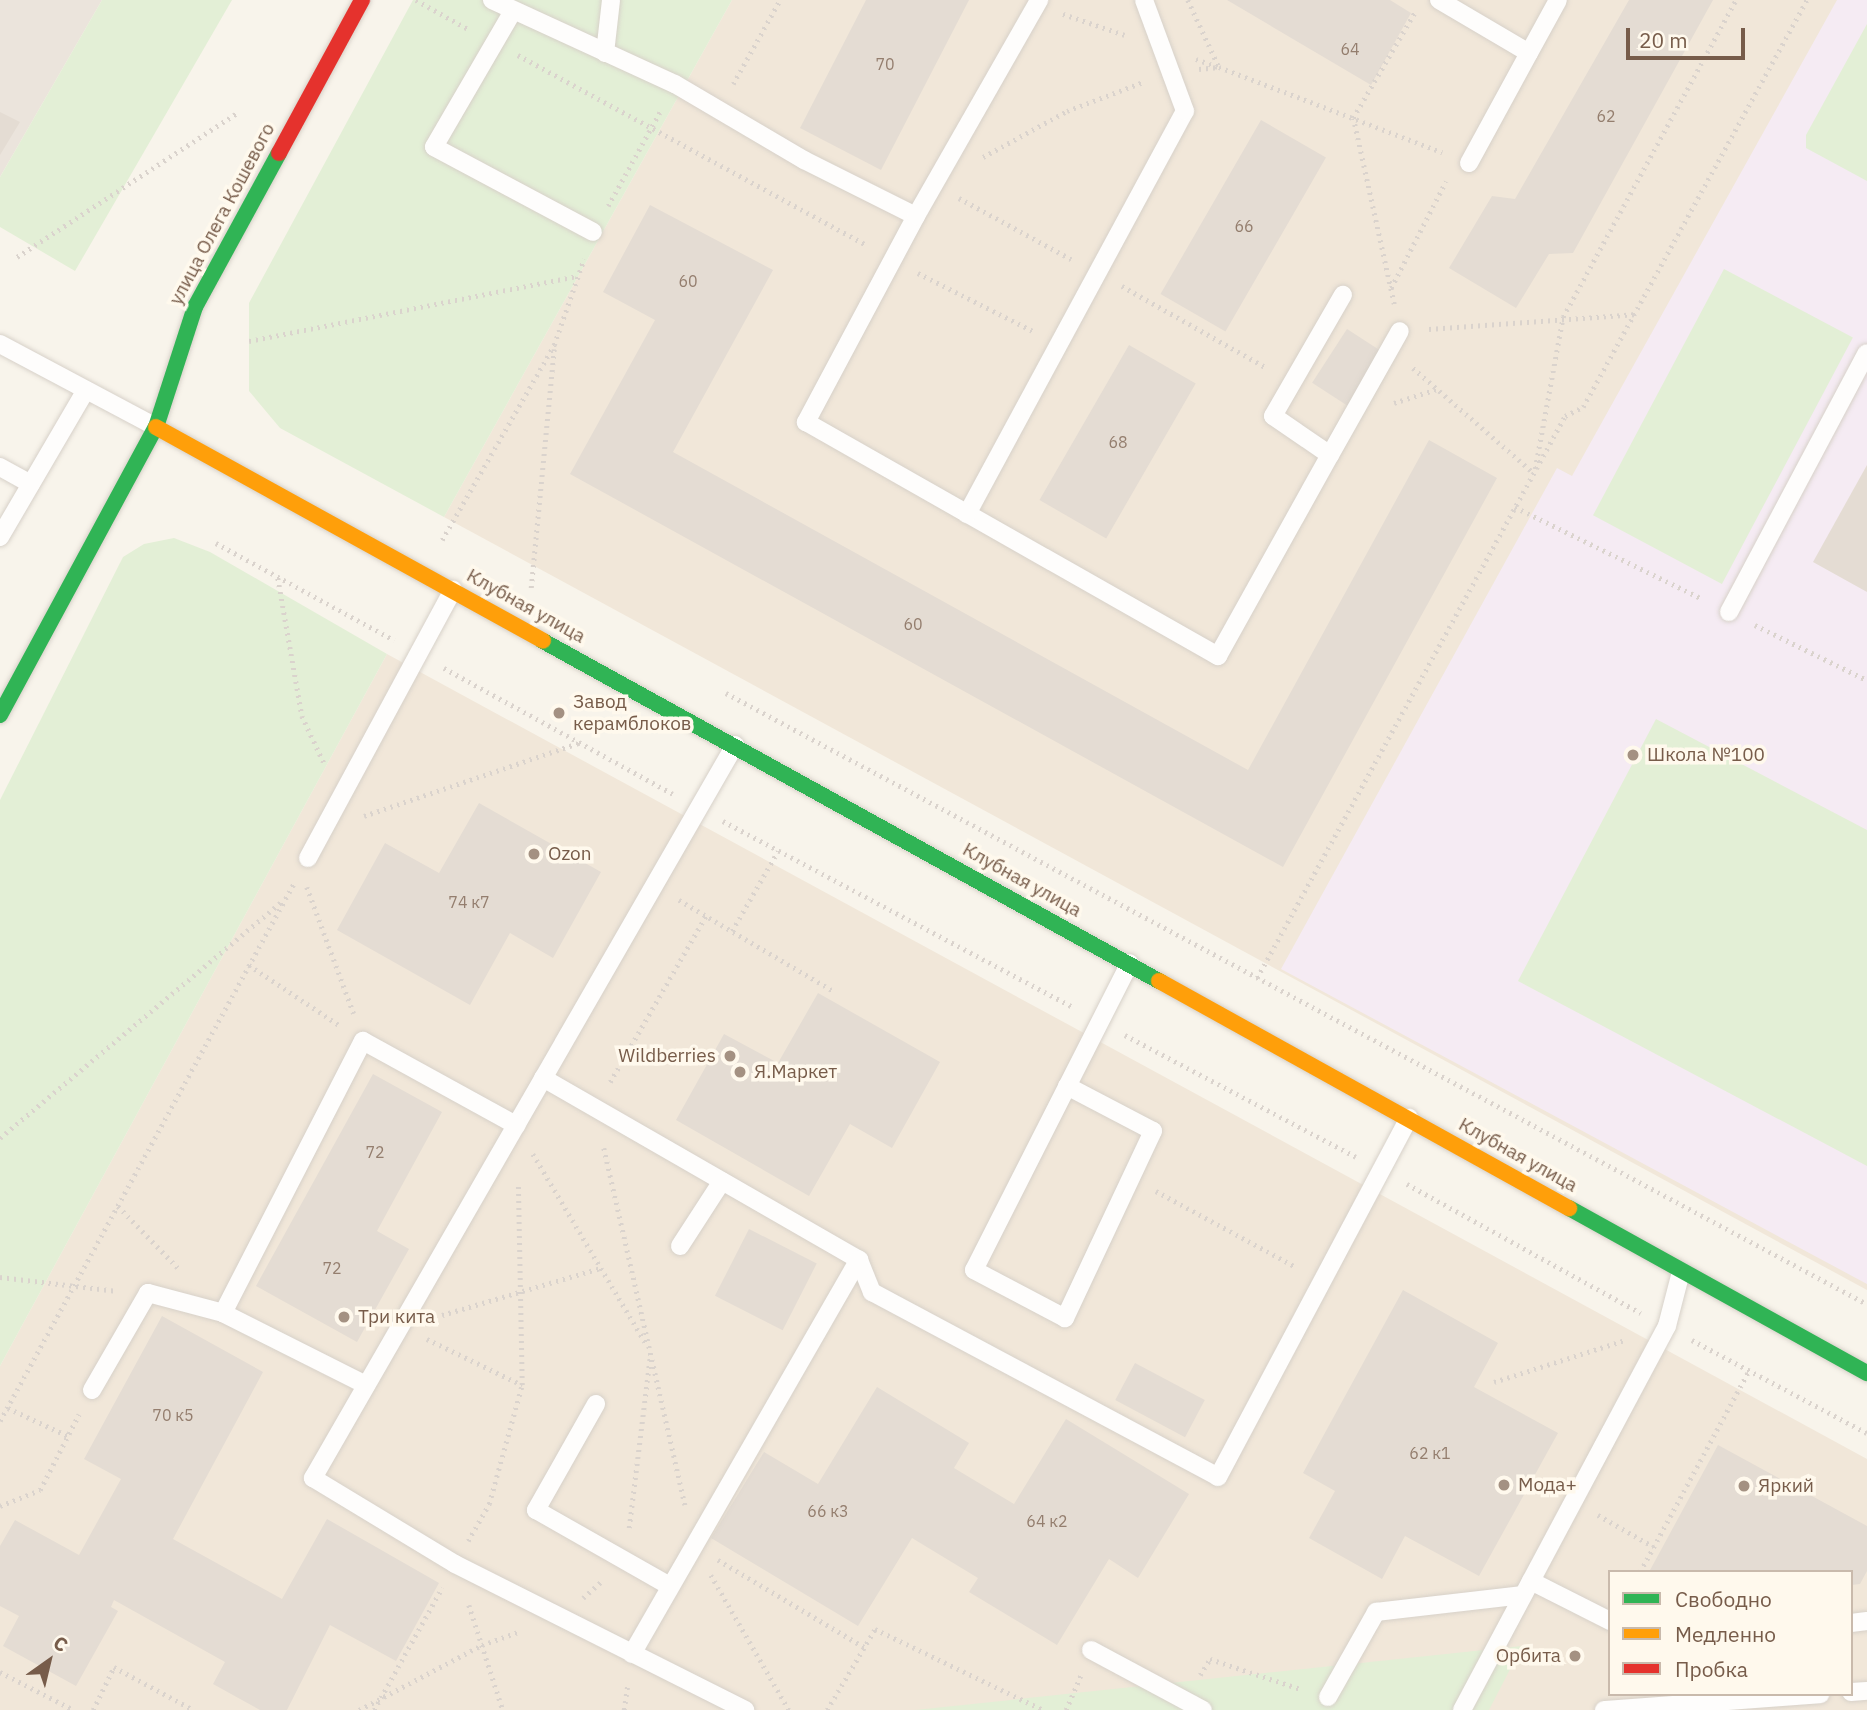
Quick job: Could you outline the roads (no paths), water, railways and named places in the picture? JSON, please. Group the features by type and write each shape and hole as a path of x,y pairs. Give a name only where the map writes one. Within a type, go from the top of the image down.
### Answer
{"main road":[{"name":"улица Олега Кошевого","path":"0,715 156,427 191,314 362,0"},
{"name":"Клубная улица","path":"156,427 1867,1373"}],"lane":[{"path":"492,0 675,84 804,160 916,216"},
{"path":"606,53 611,0"},
{"path":"1039,0 916,216 806,422 1217,656 1400,331"},
{"path":"967,514 1185,111 1144,0"},
{"path":"1439,0 1529,53"},
{"path":"1464,161 1558,0"},
{"path":"513,11 434,147 593,232"},
{"path":"1330,455 1273,416 1343,295"},
{"path":"0,344 156,427"},
{"path":"1730,612 1867,353"},
{"path":"0,537 86,390"},
{"path":"0,467 31,484"},
{"path":"304,864 453,590"},
{"path":"735,745 313,1478 455,1564 745,1710"},
{"path":"1067,1086 1153,1131 1065,1318 974,1270 1067,1086 1101,1023 1130,964"},
{"path":"223,1313 363,1041 516,1125"},
{"path":"543,1078 859,1260 872,1292 1218,1477 1409,1118"},
{"path":"680,1246 722,1181"},
{"path":"632,1654 859,1260"},
{"path":"1462,1710 1667,1326 1682,1272"},
{"path":"92,1390 148,1293 223,1313 366,1385"},
{"path":"596,1404 537,1510 670,1586"},
{"path":"1328,1698 1376,1612 1527,1588 1608,1620"},
{"path":"1091,1650 1203,1710"},
{"path":"1604,1710 1793,1696"}],"place":[{"name":"Завод керамблоков","path":"559,713"},
{"name":"Школа №100","path":"1633,755"},
{"name":"Ozon","path":"534,854"},
{"name":"Wildberries","path":"730,1056"},
{"name":"Я.Маркет","path":"740,1072"},
{"name":"Три кита","path":"344,1317"},
{"name":"Мода+","path":"1504,1485"},
{"name":"Яркий","path":"1744,1486"},
{"name":"Орбита","path":"1575,1656"}]}
